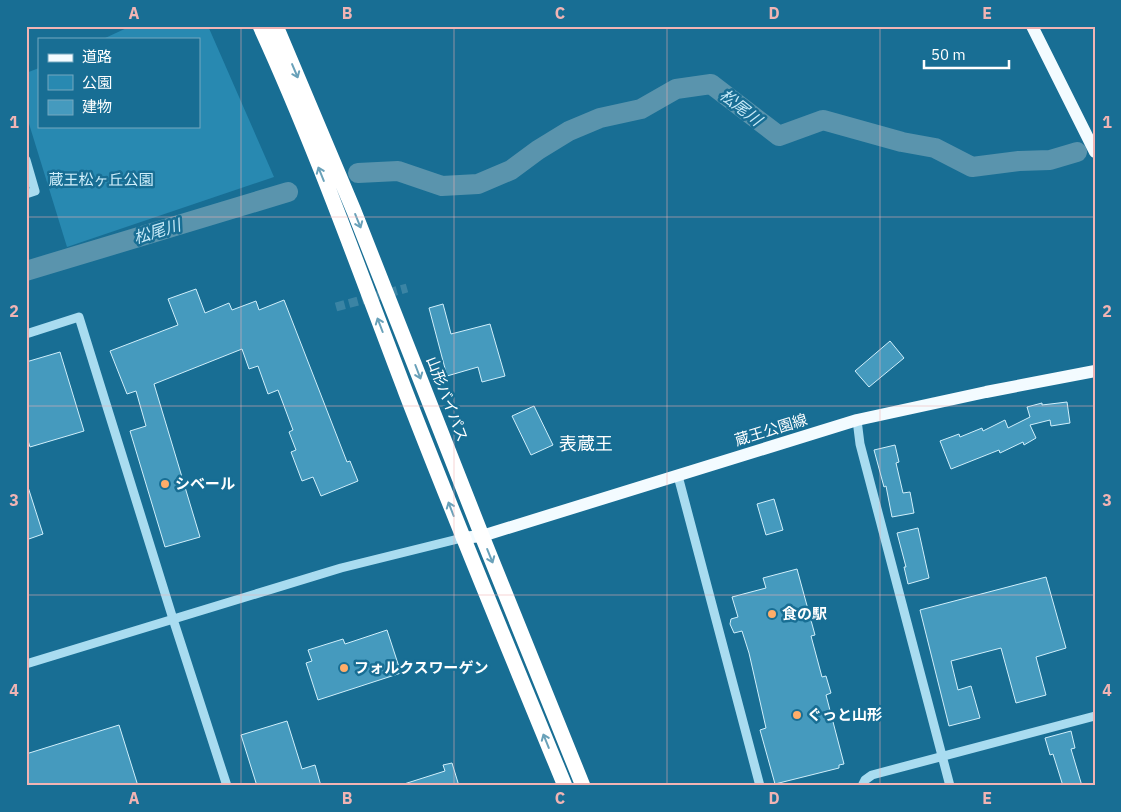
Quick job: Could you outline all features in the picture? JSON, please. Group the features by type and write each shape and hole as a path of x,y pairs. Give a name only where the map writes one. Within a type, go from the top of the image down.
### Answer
{"highway":[{"path":"260,26 277,62 334,206 462,538 565,786"},
{"name":"山形バイパス","path":"276,26 354,211 583,786"}],"main road":[{"path":"1032,26 1095,152"},
{"name":"蔵王公園線","path":"462,538 482,536 857,420 1095,371"}],"street":[{"path":"26,160 35,191 26,194"},
{"path":"26,334 79,317 227,786"},
{"path":"857,420 860,444 950,786"},
{"path":"678,476 760,786"},
{"path":"26,664 341,568 462,538"},
{"path":"862,786 865,780 872,776 1095,716"}],"green space":[{"name":"蔵王松ヶ丘公園","path":"131,26 208,26 274,177 67,247 26,114 26,73 38,68 38,128 200,128 200,38 105,38"}],"building":[{"path":"196,289 205,313 229,303 232,310 256,301 259,310 284,300 347,462 350,461 358,481 321,496 313,477 302,481 291,452 296,450 289,432 293,430 278,390 268,394 258,366 249,369 242,349 154,384 200,537 165,547 130,431 146,426 136,391 127,394 110,351 178,325 168,299"},
{"path":"443,304 451,334 490,324 505,376 482,382 478,367 447,376 429,308"},
{"path":"890,341 904,358 869,387 855,371"},
{"path":"60,352 84,431 30,447 26,434 26,417 28,416 26,409 26,362"},
{"path":"1067,402 1070,423 1051,426 1050,420 1030,425 1036,438 1024,445 1023,442 1000,453 999,450 951,469 940,441 959,434 960,437 982,428 983,431 1005,420 1008,428 1030,417 1027,407 1042,403 1042,405"},
{"path":"534,406 553,445 531,455 512,416"},
{"path":"895,445 899,462 896,463 903,493 910,492 914,513 892,517 886,486 884,487 874,450"},
{"path":"28,487 43,534 26,540 26,488"},
{"path":"774,499 783,530 766,535 757,504"},
{"path":"918,528 929,578 908,584 904,567 906,567 897,533"},
{"path":"797,569 815,635 811,636 822,677 826,676 831,693 826,695 844,764 839,765 839,768 775,784 760,730 766,728 749,653 742,631 734,633 730,624 731,619 738,617 732,597 766,588 763,578"},
{"path":"1046,577 1066,648 1036,657 1046,695 1016,703 1001,648 951,661 958,690 971,686 980,718 949,726 920,610"},
{"path":"387,630 401,673 318,700 306,663 312,661 308,650 343,639 345,644"},
{"path":"287,721 302,769 315,765 321,786 257,786 241,735"},
{"path":"119,725 138,786 26,786 26,754"},
{"path":"1071,731 1075,748 1071,749 1082,786 1063,786 1053,754 1050,755 1045,738"},
{"path":"452,763 459,786 404,786 404,784 445,771 443,765"}],"waterway":[{"name":"松尾川","path":"358,173 398,171 442,186 478,184 511,170 538,150 569,131 600,118 641,109 676,89 711,84 779,136 823,120 902,142 935,148 972,167 1019,161 1050,160 1077,152"},
{"name":"松尾川","path":"26,271 288,192"}],"tunnel":[{"path":"336,307 407,288"}],"place":[{"name":"シベール","path":"165,484"},
{"name":"食の駅","path":"772,614"},
{"name":"フォルクスワーゲン","path":"344,668"},
{"name":"ぐっと山形","path":"797,715"}],"district":[{"name":"表蔵王","path":"586,444"}]}
